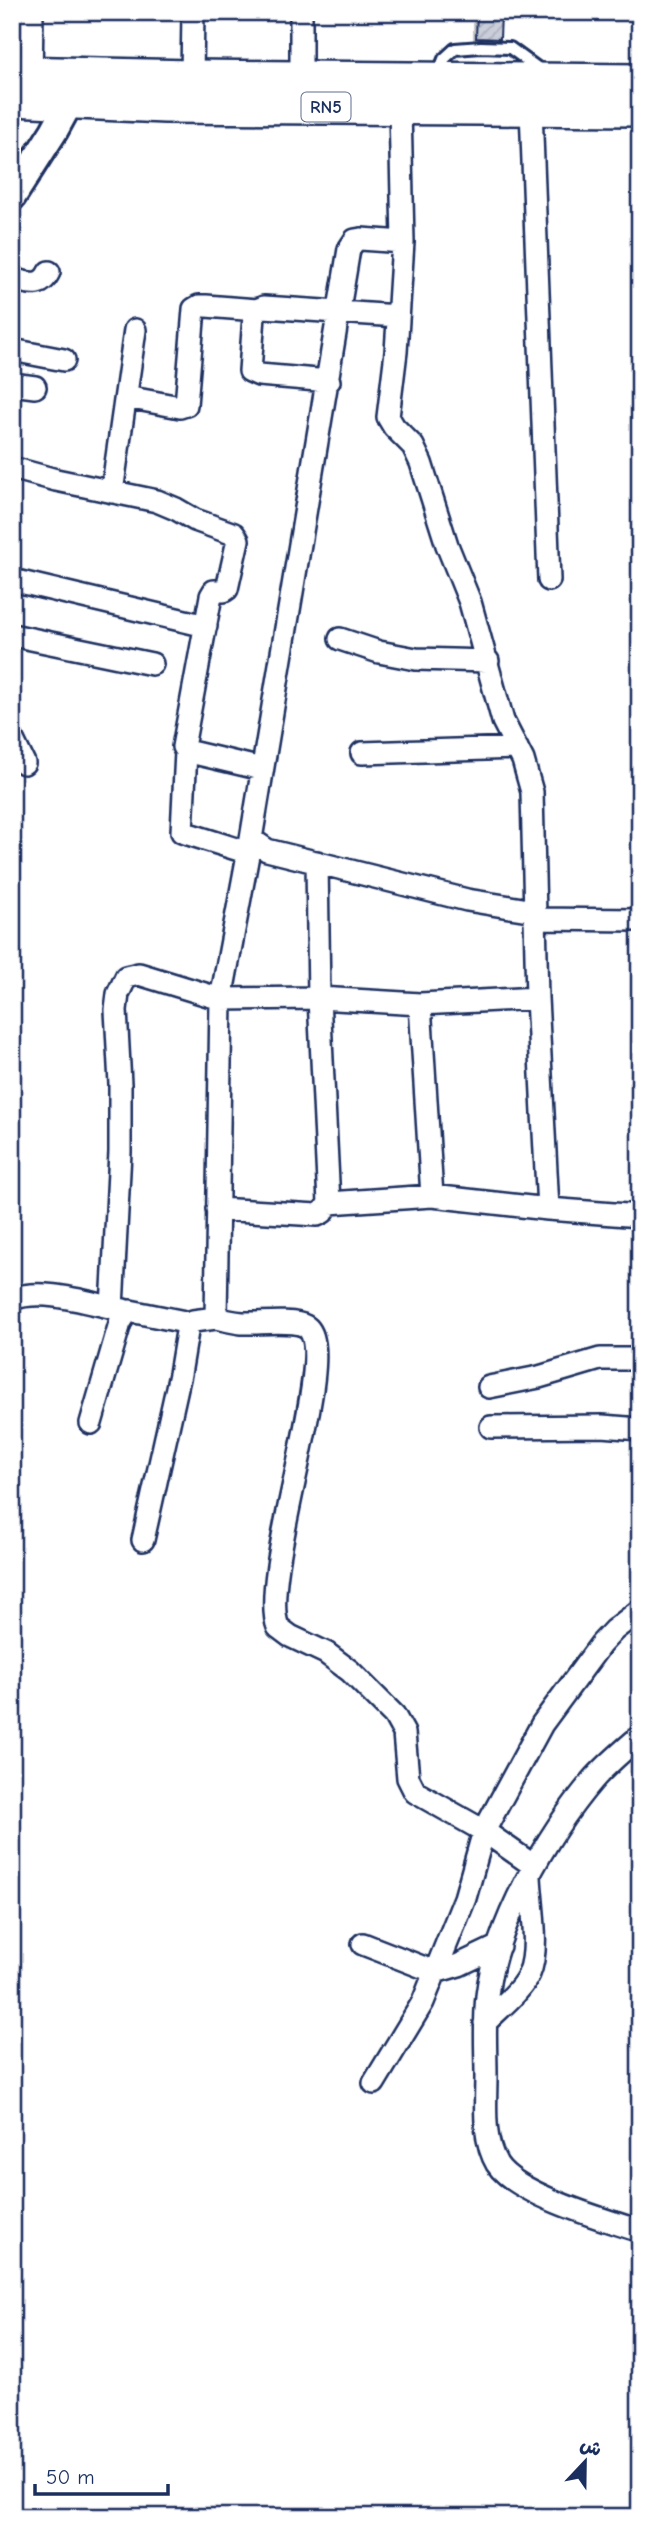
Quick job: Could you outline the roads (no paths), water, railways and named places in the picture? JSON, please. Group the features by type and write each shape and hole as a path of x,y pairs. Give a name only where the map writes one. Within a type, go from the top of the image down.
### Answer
{"main road":[{"name":"RN5","path":"78,88 192,78 400,108 436,94 531,109 560,94 640,109"},
{"name":"RN5","path":"22,86 301,93 560,94 640,81"}],"street":[{"path":"22,86 32,12"},
{"path":"192,78 193,12"},
{"path":"301,12 301,93"},
{"path":"12,197 78,88"},
{"path":"400,108 403,242 396,352 388,416 417,454 447,545 470,602 503,721 527,770 532,792 537,998 548,1209"},
{"path":"531,109 549,580"},
{"path":"216,1318 221,999 250,846 339,313 351,244 361,239 403,242"},
{"path":"12,279 37,284 45,280 49,272"},
{"path":"125,397 180,407 186,405 194,309 199,306 257,310 264,307 398,316"},
{"path":"257,310 254,316 251,372 258,375 329,381"},
{"path":"112,492 135,330"},
{"path":"12,350 65,360"},
{"path":"12,384 34,387"},
{"path":"12,468 158,501 187,517 226,530 237,537 227,589 212,592 183,744 186,751 182,832 267,849 535,915 575,921 640,920"},
{"path":"12,580 206,626"},
{"path":"12,635 152,664"},
{"path":"340,639 379,652 416,659 488,661"},
{"path":"12,738 24,763"},
{"path":"362,753 517,748"},
{"path":"186,751 262,769"},
{"path":"218,1209 317,1215 323,1212 329,1203 319,998 317,862"},
{"path":"121,1309 120,1084 116,1010 118,993 126,977 139,974 221,999 319,998 420,1004 537,998"},
{"path":"420,1004 432,1196"},
{"path":"329,1203 432,1196 640,1216"},
{"path":"12,1299 31,1295 51,1296 190,1323 216,1318 238,1323 297,1324 310,1330 315,1342 312,1399 278,1560 275,1610 278,1627 290,1636 326,1653 350,1671 394,1715 404,1733 408,1778 415,1792 484,1832 532,1870 534,1940 529,1974 485,2023"},
{"path":"91,1423 126,1313 121,1309"},
{"path":"143,1540 190,1323"},
{"path":"489,1387 540,1377 600,1359 640,1359"},
{"path":"491,1427 640,1429"},
{"path":"374,2083 415,2017 435,1972 465,1898 484,1832 554,1706 614,1630 640,1610"},
{"path":"640,1736 594,1779 532,1870 499,1946 487,1994 485,2023 486,2127 491,2150 498,2165 508,2176 531,2191 640,2231"},
{"path":"363,1944 435,1972 459,1965 499,1946"}]}
